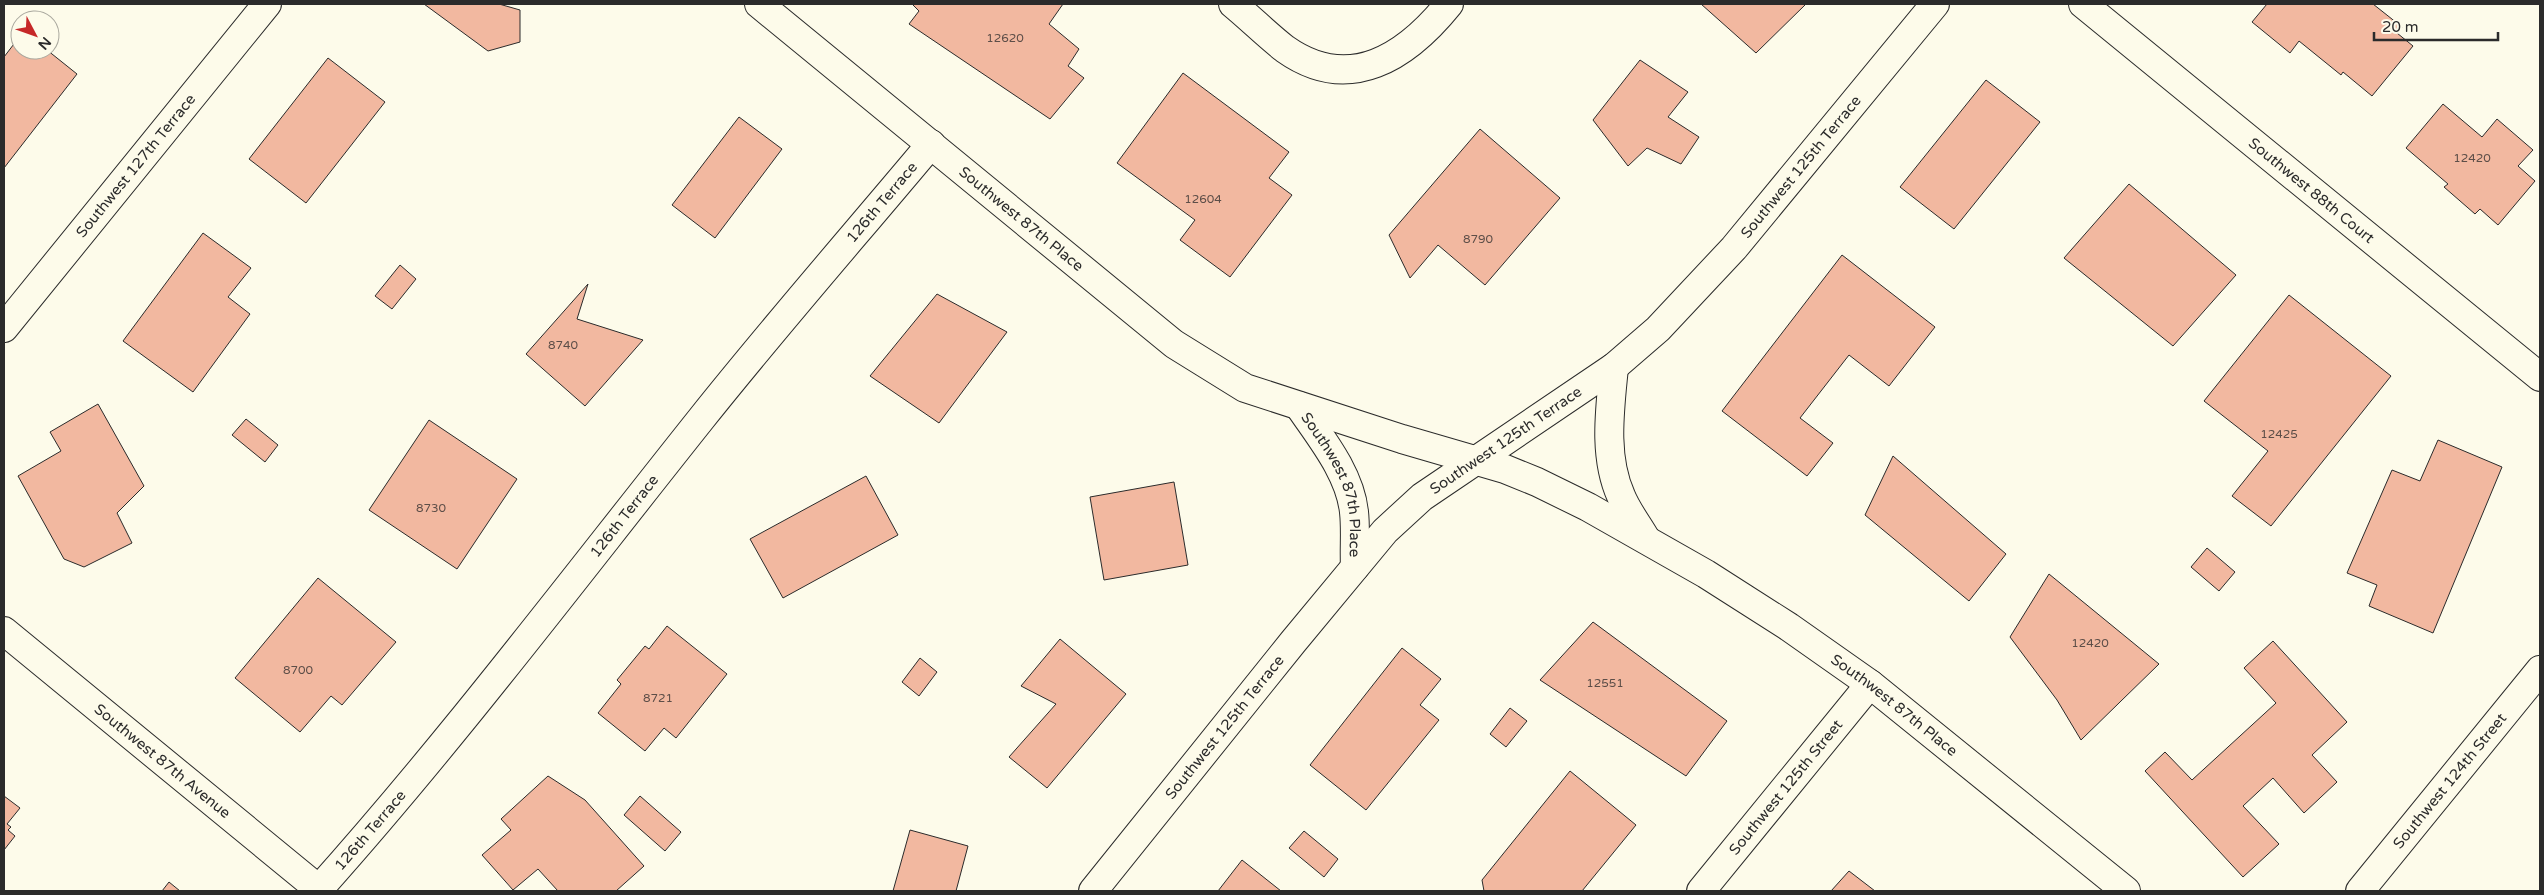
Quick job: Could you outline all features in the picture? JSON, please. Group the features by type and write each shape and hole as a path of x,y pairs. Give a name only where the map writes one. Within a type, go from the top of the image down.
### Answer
{"street":[{"name":"Southwest 127th Terrace","path":"4,328 267,4"},
{"name":"Southwest 87th Place","path":"759,4 1174,344 1246,388 1474,460 1537,482 1588,507 1647,540 1706,574 1789,627 1870,684 2126,891"},
{"path":"1233,4 1286,49 1331,68 1350,70 1369,68 1401,52 1419,38 1449,4"},
{"name":"Southwest 125th Terrace","path":"1093,891 1354,567 1402,514 1474,460 1614,367 1658,329 1734,248 1935,4"},
{"name":"Southwest 88th Court","path":"2084,4 2540,377"},
{"name":"126th Terrace","path":"320,890 511,658 704,416 931,144"},
{"name":"Southwest 87th Place","path":"1614,367 1609,416 1613,474 1621,497 1647,540"},
{"name":"Southwest 87th Place","path":"1299,406 1326,446 1346,482 1354,511 1354,567"},
{"name":"Southwest 87th Avenue","path":"4,631 320,890"},
{"name":"Southwest 124th Street","path":"2360,891 2540,670"},
{"name":"Southwest 125th Street","path":"1701,891 1870,684"}],"building":[{"path":"424,4 499,4 520,10 520,42 488,51"},
{"path":"912,4 1063,4 1049,24 1079,49 1068,66 1084,78 1050,119 909,24 919,11"},
{"path":"1701,4 1806,4 1756,53"},
{"path":"2267,4 2373,4 2402,27 2397,33 2413,46 2372,96 2343,72 2341,75 2299,41 2290,53 2252,22"},
{"path":"10,49 10,60 60,60 77,74 4,168 4,57"},
{"path":"328,58 385,102 306,203 249,159"},
{"path":"1640,60 1688,92 1668,117 1699,137 1681,164 1647,148 1628,166 1593,120"},
{"path":"1183,73 1289,152 1269,178 1292,195 1230,277 1180,240 1195,220 1117,163"},
{"path":"1986,80 2040,122 1954,229 1900,187"},
{"path":"2443,104 2482,137 2497,119 2533,150 2518,166 2535,181 2498,225 2480,209 2475,214 2444,187 2448,184 2406,148"},
{"path":"739,117 782,149 715,238 672,205"},
{"path":"1480,129 1560,198 1485,285 1438,245 1410,278 1389,235"},
{"path":"2129,184 2236,275 2173,346 2064,258"},
{"path":"203,233 251,268 228,297 250,314 193,392 123,341"},
{"path":"1842,255 1935,327 1889,386 1849,355 1800,418 1833,443 1807,476 1722,411"},
{"path":"400,265 416,279 392,309 375,296"},
{"path":"588,284 577,319 643,340 585,406 526,354"},
{"path":"937,294 1007,332 939,423 870,376"},
{"path":"2289,295 2391,376 2271,526 2232,496 2268,451 2204,401"},
{"path":"98,404 144,486 117,513 132,543 84,567 64,559 18,476 61,451 50,432"},
{"path":"246,419 278,445 265,462 232,435"},
{"path":"429,420 517,479 457,569 369,510"},
{"path":"2438,440 2502,467 2433,633 2369,606 2377,585 2347,573 2392,470 2420,481"},
{"path":"1893,456 2006,554 1969,601 1865,515"},
{"path":"866,476 898,535 783,598 750,539"},
{"path":"1174,482 1188,565 1104,580 1090,497"},
{"path":"2207,548 2235,572 2219,591 2191,567"},
{"path":"2049,574 2159,664 2081,740 2057,700 2010,637"},
{"path":"318,578 396,642 342,705 331,696 300,732 235,678"},
{"path":"1593,622 1727,721 1686,776 1540,680"},
{"path":"667,626 727,674 676,738 664,728 645,751 598,713 621,684 617,680 645,646 649,649"},
{"path":"1060,639 1126,694 1047,788 1009,757 1056,704 1021,686"},
{"path":"2273,641 2347,722 2312,755 2337,782 2304,813 2273,778 2243,806 2279,844 2243,877 2145,771 2165,752 2192,780 2276,703 2244,668"},
{"path":"1402,648 1441,679 1420,705 1439,720 1366,810 1310,765"},
{"path":"920,658 937,672 919,696 902,682"},
{"path":"1510,708 1527,721 1506,747 1490,734"},
{"path":"1570,771 1636,825 1582,891 1484,891 1482,880"},
{"path":"548,776 585,800 644,866 616,891 558,891 538,869 513,890 482,855 511,830 501,819"},
{"path":"4,796 20,808 7,824 11,827 8,830 15,836 4,850"},
{"path":"640,796 681,832 665,851 624,815"},
{"path":"910,830 968,846 956,891 893,891"},
{"path":"1304,831 1338,859 1324,877 1289,848"},
{"path":"1242,860 1281,891 1218,891"},
{"path":"1849,871 1875,891 1831,891"},
{"path":"169,882 180,891 162,891"}]}
